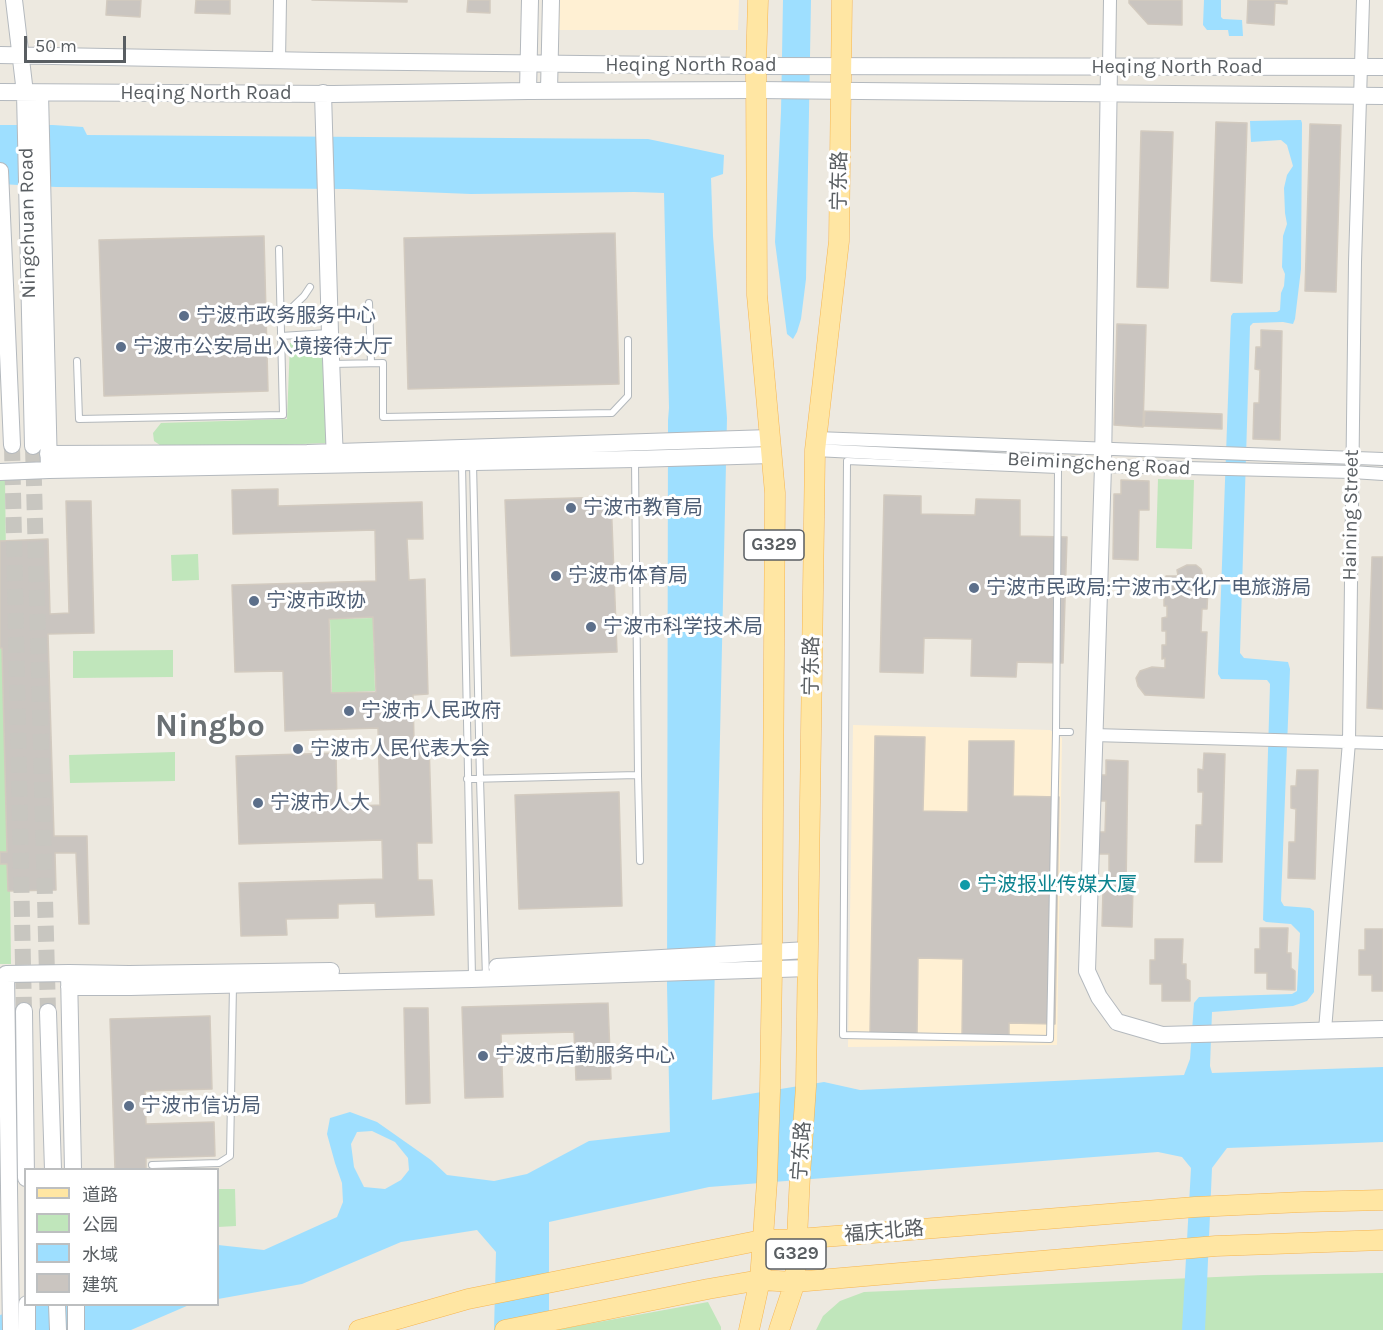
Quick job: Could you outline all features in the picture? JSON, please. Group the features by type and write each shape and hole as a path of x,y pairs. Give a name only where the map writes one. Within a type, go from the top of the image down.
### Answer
{"main road":[{"name":"宁东路","path":"749,1330 760,1280 767,1181 771,960 774,505 758,295 756,66 758,0"},
{"name":"宁东路","path":"779,1330 795,1282 806,1086 816,444 839,241 842,0"},
{"name":"福庆北路","path":"359,1330 468,1299 762,1240 1195,1207 1383,1200"},
{"path":"504,1330 760,1280 795,1282 1216,1246 1383,1240"}],"street":[{"name":"Ningchuan Road","path":"14,0 21,56 33,93 35,196 33,446"},
{"path":"279,61 280,0"},
{"path":"528,91 530,0"},
{"path":"549,91 551,0"},
{"path":"1110,0 1102,458 1087,970 1099,997 1117,1022 1162,1035 1383,1029"},
{"name":"Haining Street","path":"1326,1030 1349,742 1355,262 1363,0"},
{"name":"Heqing North Road","path":"0,55 279,61 756,66 1383,67"},
{"name":"Heqing North Road","path":"0,93 756,90 1383,96"},
{"path":"328,93 330,333 335,363"},
{"path":"328,93 335,363 340,458"},
{"name":"Ningchuan Road","path":"0,171 12,445"},
{"path":"35,196 48,462"},
{"name":"Beimingcheng Road","path":"816,444 1076,463 1102,458 1352,457 1383,459"},
{"path":"0,472 48,462 340,458 771,447"},
{"path":"467,455 635,459 771,447"},
{"name":"Beimingcheng Road","path":"1102,458 1383,474"},
{"path":"1094,735 1383,743"},
{"path":"27,1330 21,1307 5,1172 3,974 69,980 233,979 479,974 808,959"},
{"path":"69,980 73,1168"},
{"path":"24,1011 26,1168"},
{"path":"48,1012 53,1168"},
{"path":"57,1306 58,1330"},
{"path":"76,1306 76,1330"},
{"path":"11,1330 21,1307"}],"lane":[{"path":"77,361 79,419 283,415 279,249"},
{"path":"280,319 310,287"},
{"path":"369,303 370,363"},
{"path":"281,336 330,333"},
{"path":"335,363 382,363 383,417 612,413 628,396 628,340"},
{"path":"467,455 480,779 479,974"},
{"path":"467,455 467,779 479,974"},
{"path":"635,459 640,861"},
{"path":"847,461 1058,470 1056,732 1050,1038 843,1035 847,461"},
{"path":"1056,732 1070,732"},
{"path":"467,779 638,775"},
{"path":"152,1165 219,1163 230,1156 233,979"}],"shaded area":[{"path":"559,0 739,0 738,30 559,30"},
{"name":"宁波报业传媒大厦","path":"853,725 1050,730 1062,738 1057,1045 848,1047"}],"green space":[{"path":"325,342 326,443 167,450 154,441 153,433 161,423 287,419 290,343"},
{"path":"0,478 5,478 11,964 0,964"},
{"path":"1158,479 1194,480 1192,549 1156,548"},
{"path":"198,554 199,580 172,581 171,555"},
{"path":"373,618 375,691 332,693 330,619"},
{"path":"173,650 173,677 73,678 73,651"},
{"path":"175,752 175,781 70,783 69,755"},
{"path":"219,1189 235,1189 236,1226 219,1227"},
{"path":"1383,1273 1383,1330 816,1330 823,1316 840,1301 864,1292 1263,1275"},
{"path":"708,1302 721,1330 555,1330"}],"water":[{"path":"783,0 811,0 806,279 801,319 793,339 787,334 775,242"},
{"path":"1204,0 1221,0 1221,17 1242,20 1243,36 1229,36 1228,30 1207,30 1203,25"},
{"path":"1301,120 1301,269 1295,319 1293,324 1253,323 1250,326 1240,653 1244,658 1288,662 1290,669 1281,901 1284,906 1310,908 1314,911 1314,992 1307,1001 1293,1006 1212,1012 1210,1066 1212,1073 1383,1067 1383,1142 1227,1148 1212,1168 1205,1330 1182,1330 1191,1168 1182,1157 1158,1152 709,1187 549,1222 549,1330 494,1330 496,1252 477,1230 401,1242 302,1284 219,1299 219,1245 264,1250 337,1217 343,1202 342,1183 327,1134 330,1118 350,1112 377,1122 431,1160 447,1175 494,1181 527,1174 589,1141 670,1132 667,985 669,408 664,193 471,194 347,189 56,187 0,184 0,125 83,127 87,135 648,139 724,155 723,174 711,178 713,236 727,418 712,1100 824,1082 860,1090 1184,1075 1190,1059 1194,1003 1199,997 1292,994 1297,991 1300,933 1291,924 1263,920 1270,684 1267,680 1221,679 1218,674 1231,316 1233,313 1277,312 1280,310 1285,274 1282,267 1283,236 1287,224 1284,188 1287,175 1293,166 1287,145 1281,140 1251,142 1250,121","holes":["372,1131 395,1142 408,1158 409,1170 401,1180 385,1189 364,1187 354,1167 351,1144 357,1132"]},
{"path":"30,1306 187,1306 131,1330 0,1330 0,1315"}],"building":[{"path":"107,0 141,0 140,17 106,15"},
{"path":"196,0 230,0 230,14 195,13"},
{"path":"312,0 407,0 407,2"},
{"path":"468,0 490,0 490,13 467,12"},
{"path":"1129,0 1182,0 1182,25 1148,24 1129,3"},
{"path":"1248,0 1287,0 1287,4 1275,3 1274,25 1247,23"},
{"path":"1216,122 1247,123 1242,283 1211,281"},
{"path":"1310,124 1341,125 1336,292 1305,291"},
{"path":"1141,131 1173,132 1168,288 1137,287"},
{"path":"615,233 619,384 408,389 404,238"},
{"name":"宁波市政务服务中心","path":"264,236 268,391 104,396 99,240"},
{"path":"1117,324 1146,325 1143,427 1114,425"},
{"path":"1261,330 1282,331 1280,440 1253,439 1254,403 1259,403 1260,370 1255,369 1256,347 1261,347"},
{"path":"1145,411 1222,414 1222,429 1144,426"},
{"path":"1121,480 1149,481 1149,510 1139,510 1138,560 1113,559 1114,494 1121,494"},
{"name":"宁波市人民政府","path":"278,489 278,506 422,502 423,539 407,539 409,580 425,579 428,694 413,695 414,742 429,742 432,843 417,843 418,880 432,880 434,915 376,917 375,903 338,904 338,918 286,919 287,935 241,936 239,883 383,879 382,840 239,844 236,756 336,753 337,807 380,805 378,728 285,731 283,671 235,672 232,585 376,581 375,530 233,534 232,490","holes":["373,617 376,692 331,693 329,619"]},
{"name":"宁波市民政局;宁波市文化广电旅游局","path":"884,495 921,496 921,514 975,515 976,499 1020,500 1020,536 1067,537 1063,663 1017,662 1016,677 971,676 972,639 924,638 923,673 880,672"},
{"path":"611,497 617,652 511,656 505,500"},
{"path":"66,501 91,501 94,633 48,634 54,836 87,836 89,924 79,924 76,853 55,853 56,890 8,891 7,864 0,864 0,852 7,852 2,648 0,648 0,541 48,539 50,614 69,613"},
{"path":"1372,557 1383,557 1383,709 1367,708"},
{"path":"1187,565 1196,565 1201,569 1202,587 1208,588 1207,609 1202,609 1201,632 1207,632 1204,698 1145,695 1138,686 1136,678 1140,671 1152,667 1165,668 1165,658 1162,659 1162,645 1166,645 1166,631 1162,631 1162,618 1167,617 1167,606 1164,606 1166,576 1178,576 1177,570"},
{"name":"宁波报业传媒大厦","path":"875,736 925,737 923,811 968,812 969,741 1014,741 1013,796 1059,797 1055,1024 1009,1023 1009,1038 962,1037 963,959 918,958 917,1035 870,1034"},
{"path":"1204,753 1225,754 1222,862 1195,862 1196,825 1202,825 1203,792 1198,792 1198,769 1203,770"},
{"path":"1106,760 1128,761 1126,886 1133,886 1132,927 1102,926 1103,890 1109,890 1109,854 1098,854 1099,832 1105,832 1106,801 1100,801 1100,775 1106,775"},
{"path":"1297,770 1318,770 1315,879 1288,878 1289,842 1295,842 1296,809 1291,808 1291,786 1296,786"},
{"path":"619,792 622,906 519,909 515,795"},
{"path":"1260,928 1288,928 1287,953 1291,953 1291,968 1295,971 1295,990 1267,989 1267,973 1255,973 1255,949 1260,949"},
{"path":"1365,929 1383,929 1383,991 1372,991 1372,975 1359,975 1359,950 1365,950"},
{"path":"1155,939 1183,939 1182,964 1186,964 1186,979 1190,981 1190,1001 1162,1001 1162,984 1150,984 1150,960 1155,960"},
{"name":"宁波市后勤服务中心","path":"608,1003 611,1079 576,1080 574,1032 501,1034 503,1097 465,1098 462,1007"},
{"path":"404,1008 428,1008 430,1103 406,1104"},
{"name":"宁波市信访局","path":"210,1016 212,1089 145,1091 146,1124 214,1122 215,1156 146,1158 146,1168 115,1168 110,1019"}],"tunnel":[{"path":"12,445 24,1011"},
{"path":"33,446 48,1012"}],"place":[{"name":"宁波市政务服务中心","path":"184,316"},
{"name":"宁波市公安局出入境接待大厅","path":"121,347"},
{"name":"宁波市教育局","path":"571,508"},
{"name":"宁波市体育局","path":"556,576"},
{"name":"宁波市民政局;宁波市文化广电旅游局","path":"974,588"},
{"name":"宁波市政协","path":"254,601"},
{"name":"宁波市科学技术局","path":"591,627"},
{"name":"宁波市人民政府","path":"349,711"},
{"name":"宁波市人民代表大会","path":"298,749"},
{"name":"宁波市人大","path":"258,803"},
{"name":"宁波报业传媒大厦","path":"965,885"},
{"name":"宁波市后勤服务中心","path":"483,1056"},
{"name":"宁波市信访局","path":"129,1106"}],"district":[{"name":"Ningbo","path":"210,727"}]}
